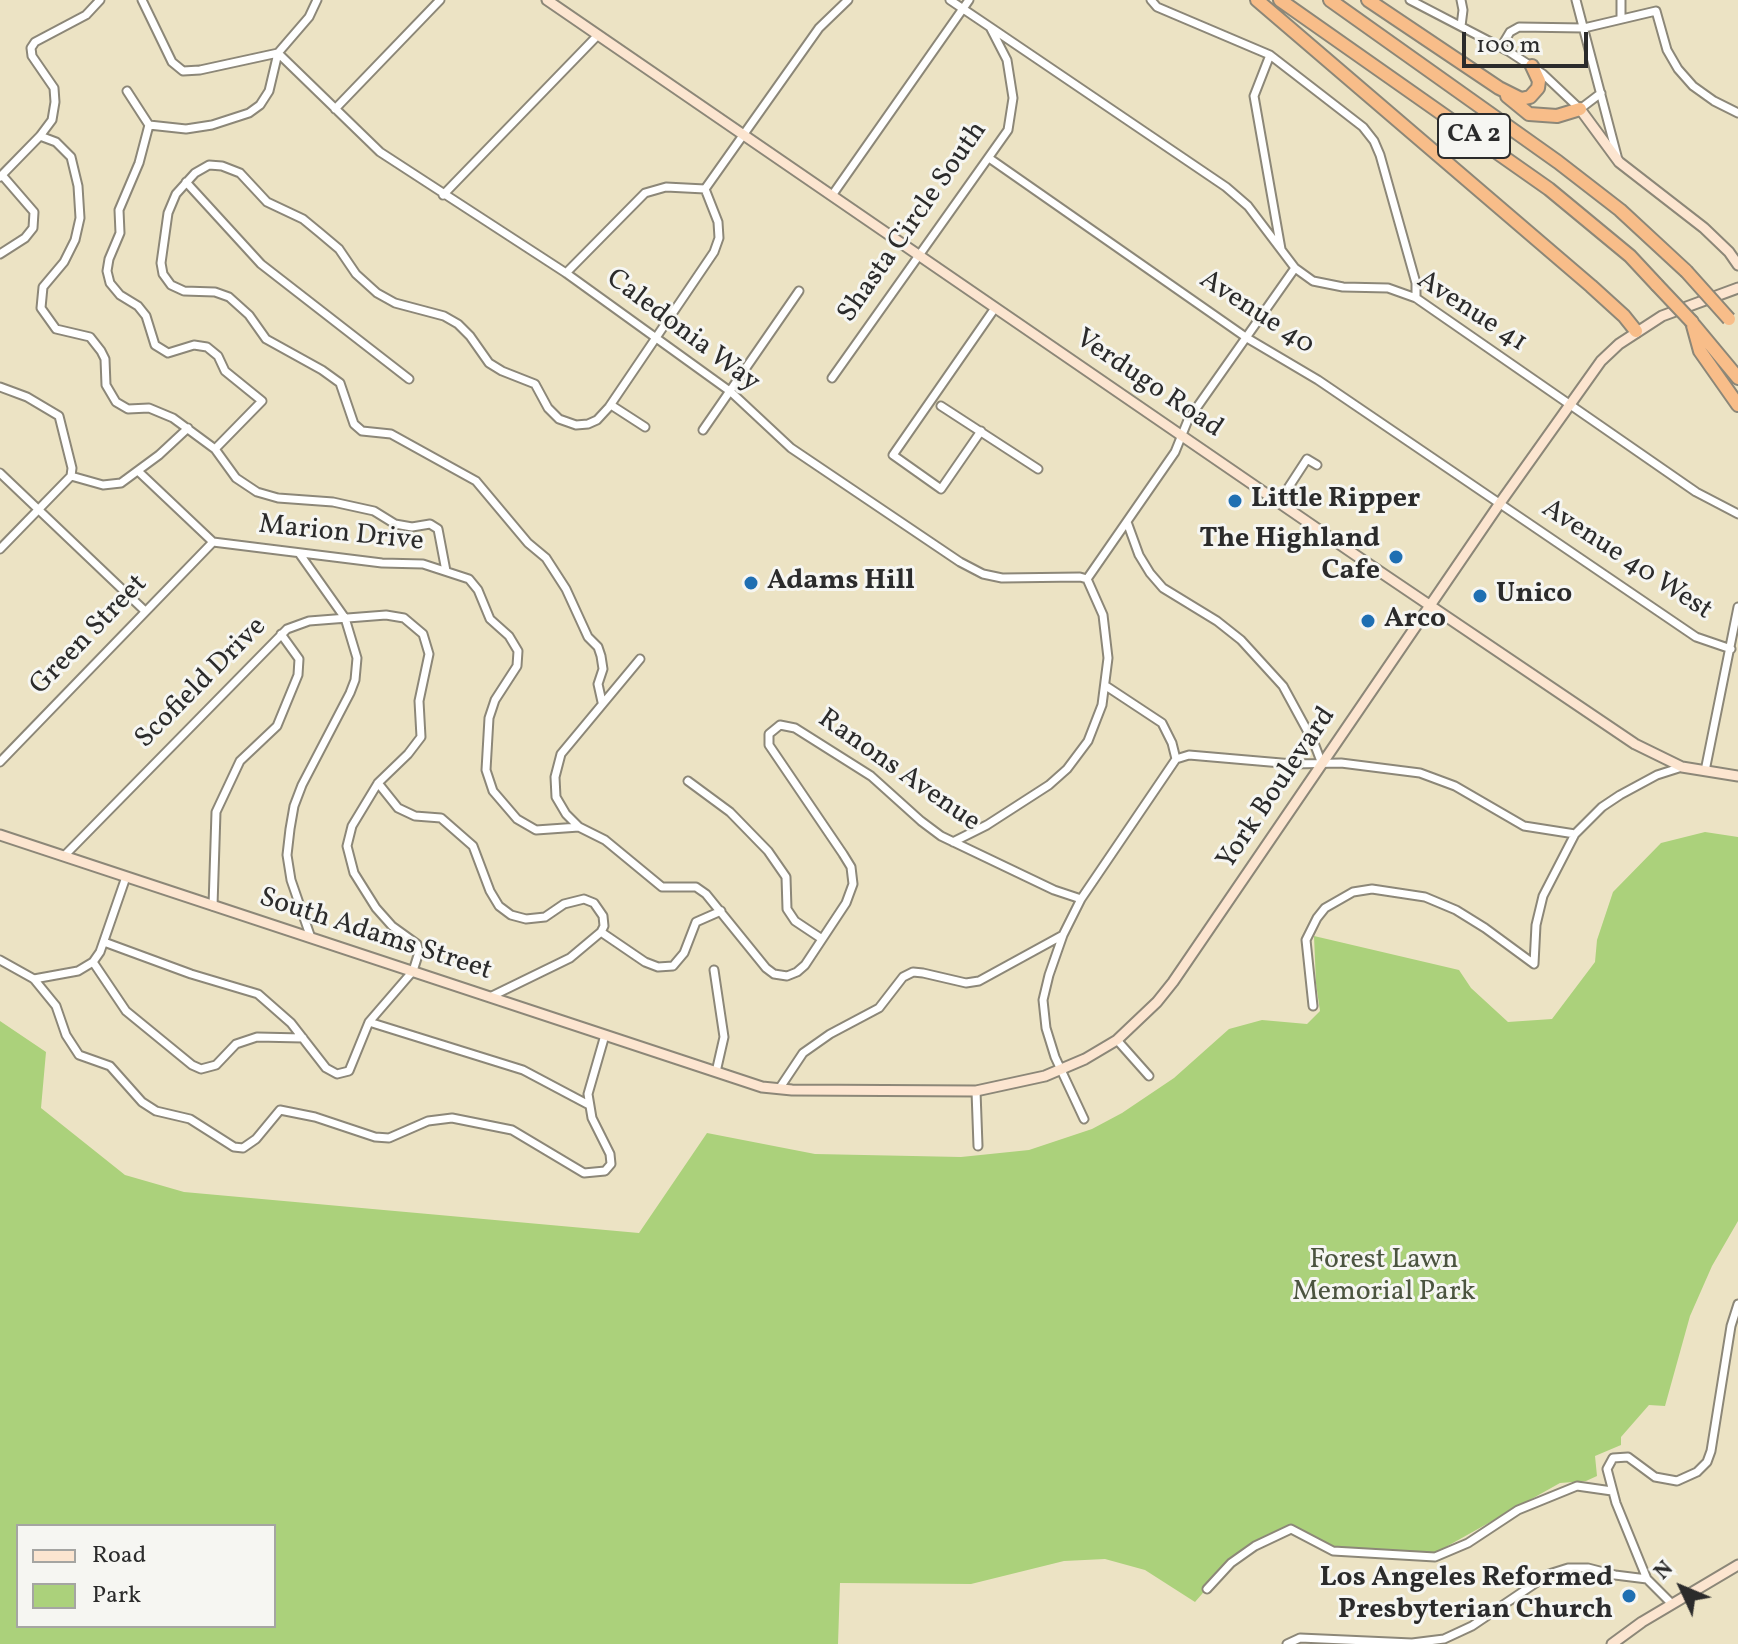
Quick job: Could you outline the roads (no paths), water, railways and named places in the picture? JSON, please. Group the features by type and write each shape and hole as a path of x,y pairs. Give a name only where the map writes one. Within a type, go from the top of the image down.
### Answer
{"highway":[{"path":"1257,0 1591,286 1636,331"},
{"name":"CA 2","path":"1280,0 1549,189 1630,256 1738,378"},
{"name":"CA 2","path":"1330,0 1558,162 1620,210 1686,271 1734,324"},
{"path":"1368,0 1499,88 1521,99 1530,97 1538,88 1539,81 1532,66"},
{"path":"1499,88 1517,107 1529,114 1557,116 1580,109"},
{"path":"1694,327 1700,351 1738,405"}],"street":[{"path":"0,254 25,238 33,228 34,212 1,176 52,120 55,102 54,88 32,56 31,48 35,42 86,15 100,0"},
{"path":"142,0 172,62 183,71 278,53"},
{"path":"149,125 186,129 212,125 249,113 260,105 269,91 278,53 309,17 317,0"},
{"path":"335,109 440,0"},
{"name":"Verdugo Road","path":"547,0 1635,744 1682,767 1738,776"},
{"path":"705,189 819,28 848,0"},
{"name":"Shasta Circle South","path":"832,378 1008,130 1013,98 1007,60 990,27 950,0"},
{"path":"833,194 969,0"},
{"path":"1151,0 1157,7 1270,55 1363,127 1380,155 1416,283 1416,298"},
{"path":"1410,0 1501,47 1532,66 1563,91 1619,162 1704,228 1738,265"},
{"path":"1461,0 1461,26"},
{"path":"1576,0 1619,162"},
{"path":"1621,0 1621,19"},
{"path":"1655,0 1667,50 1678,69 1693,86 1738,113"},
{"path":"1501,47 1510,32 1519,27 1584,28 1656,11"},
{"name":"Avenue 41","path":"990,27 1226,187 1248,206 1295,268 1313,281 1343,287 1388,288 1416,298 1696,492 1738,514"},
{"path":"443,195 598,35"},
{"name":"Caledonia Way","path":"278,53 380,152 566,273 731,392 791,448 898,521 983,574 1002,578 1087,579"},
{"path":"1270,55 1254,96 1281,251"},
{"path":"127,91 149,125 139,163 122,199 120,233 107,271 110,283 120,295 138,306 146,316 155,345 168,353 194,345 207,347 218,356 225,371 262,401 215,449"},
{"path":"1580,109 1601,93"},
{"path":"40,136 56,142 71,157 78,186 80,218 75,240 64,262 43,287 41,308 56,329 90,337 105,359 106,385 116,402 128,409 162,411 215,449 236,478 257,492 278,498 333,502 374,511 395,524 412,527 430,524 438,529 446,571"},
{"name":"Avenue 40","path":"989,158 1247,338 1318,380 1500,503"},
{"path":"602,702 598,694 603,669 598,647 588,637 558,575 546,558 528,543 476,481 391,434 362,431 354,424 340,383 266,339 249,315 229,297 215,292 184,291 171,285 163,274 168,213 176,194 186,182 209,165 240,173 267,202 303,219 339,249 356,274 377,293 395,303 444,316 458,324 489,363 535,384 548,408 559,419 576,425 597,420 611,405 714,252 719,238 718,222 705,189"},
{"path":"186,182 261,264 409,379"},
{"path":"566,273 645,193 666,187 705,189"},
{"path":"953,842 1026,801 1067,769 1088,741 1106,686 1106,631 1103,615 1087,579 1175,452 1188,420 1295,268"},
{"name":"York Boulevard","path":"736,1080 779,1089 976,1091 1061,1071 1117,1040 1173,982 1429,606 1601,361 1636,331 1662,316 1738,288"},
{"path":"703,430 799,291"},
{"path":"981,431 941,489 893,455 995,308"},
{"path":"0,387 27,397 59,416 72,468 71,476 0,549"},
{"path":"611,405 645,427"},
{"path":"941,406 1038,469"},
{"path":"71,476 103,485 121,483 188,428"},
{"path":"1279,502 1307,459 1317,465"},
{"path":"138,471 213,542"},
{"path":"0,473 145,611"},
{"name":"Avenue 40 West","path":"1500,503 1696,637 1731,649"},
{"path":"1127,522 1139,555 1163,588 1217,621 1241,640 1283,686 1322,764"},
{"name":"Marion Drive","path":"213,542 382,563 423,564 469,579 478,590 490,619 509,636 518,651 517,666 495,700 489,718 486,770 493,791 517,819 536,830 579,827"},
{"name":"Green Street","path":"0,762 213,542"},
{"path":"299,553 345,618 357,658 355,680 294,806 287,855 291,880 311,938"},
{"path":"1705,771 1738,607"},
{"name":"Scofield Drive","path":"65,855 281,634 309,621 365,615 404,618 417,627 428,645 427,667 419,701 422,733 408,754 378,783"},
{"path":"213,906 216,812 240,761 277,726 298,675 299,659 281,634"},
{"path":"640,659 561,754 555,777 556,797 566,814 579,827 605,840 662,887 696,887 721,911 774,974 787,976 797,972 822,939 795,921 787,909 786,877 768,851 730,812 688,781"},
{"path":"1106,686 1162,723 1176,759"},
{"name":"Ranons Avenue","path":"822,939 846,903 853,884 851,867 769,745 769,734 780,725 795,728 871,776 921,821 953,842 1054,890 1081,899"},
{"path":"1084,1119 1061,1071 1046,1028 1043,1000 1063,935 1081,899 1176,759 1189,755 1341,763 1420,773 1455,786 1524,826 1575,834"},
{"path":"1313,1006 1306,940 1325,908 1353,892 1372,889 1425,897 1456,910 1534,964 1536,925 1543,896 1575,834 1602,807 1620,795 1657,775 1682,767"},
{"path":"104,942 191,974 258,994 291,1023 326,1068 337,1074 349,1071 369,1022 413,971 419,952 417,944 382,917 348,858 348,837 352,826 378,783 398,808 415,816 441,818 473,846 490,891 499,906 511,915 526,919 545,917 564,904 584,899 594,903 603,916 601,932 570,958 490,997"},
{"name":"South Adams Street","path":"0,835 736,1080"},
{"path":"34,979 78,971 93,962 104,942 126,877"},
{"path":"601,932 645,962 665,968 673,966 684,953 696,922 721,911"},
{"path":"779,1089 803,1053 879,1008 903,977 913,972 966,983 979,981 1063,935"},
{"path":"0,960 34,979 56,1006 66,1035 79,1055 110,1066 142,1102 156,1111 202,1124 234,1147 243,1148 250,1144 280,1110 315,1117 375,1137 389,1138 428,1121 452,1118 512,1130 576,1170 593,1174 605,1171 611,1164 610,1154 589,1105 591,1078 605,1035"},
{"path":"93,962 126,1011 201,1069 216,1065 236,1044 257,1037 303,1038"},
{"path":"714,970 724,1037 716,1072"},
{"path":"369,1022 523,1070 589,1105"},
{"path":"1117,1040 1149,1076"},
{"path":"976,1091 978,1146"},
{"path":"1672,1604 1647,1579 1612,1491 1607,1469 1613,1458 1628,1457 1655,1477 1666,1481 1685,1479 1707,1462 1731,1326 1738,1304"},
{"path":"1207,1589 1231,1563 1255,1546 1291,1529 1333,1551 1435,1557 1468,1543 1518,1510 1577,1486 1612,1491"},
{"path":"1612,1644 1738,1565"},
{"path":"1287,1644 1300,1638 1412,1643 1444,1639 1472,1626 1549,1574 1568,1568 1588,1568 1647,1579"}],"place":[{"name":"Little Ripper","path":"1235,501"},
{"name":"The Highland Cafe","path":"1396,557"},
{"name":"Adams Hill","path":"751,583"},
{"name":"Unico","path":"1480,596"},
{"name":"Arco","path":"1368,621"},
{"name":"Los Angeles Reformed Presbyterian Church","path":"1629,1596"}],"park label":[{"name":"Forest Lawn Memorial Park","path":"1384,1278"}]}
